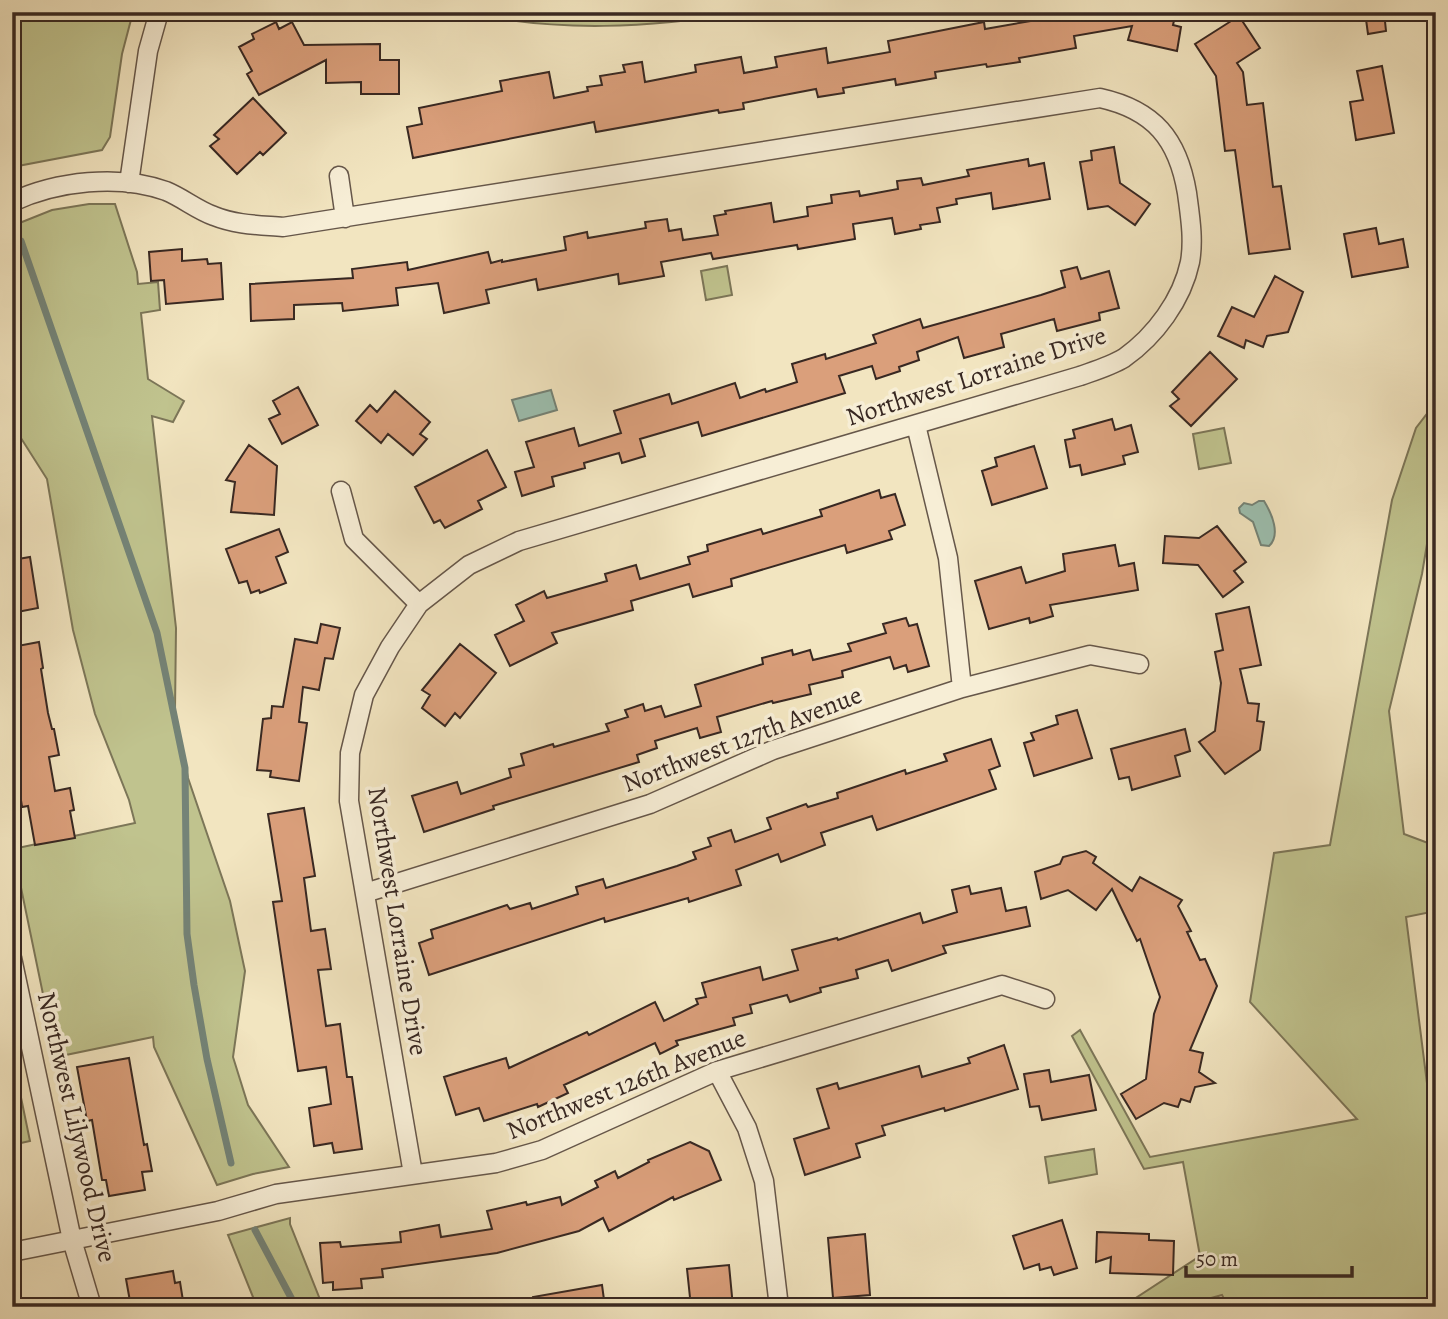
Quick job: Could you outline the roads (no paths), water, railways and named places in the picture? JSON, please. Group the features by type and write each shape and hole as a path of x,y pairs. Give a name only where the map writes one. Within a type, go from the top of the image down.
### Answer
{"street":[{"path":"129,183 148,51 159,12"},
{"name":"Northwest Lorraine Drive","path":"12,202 59,186 129,183 166,191 214,216 238,223 283,227 1100,97 1124,103 1142,113 1162,130 1174,148 1183,170 1192,227 1190,261 1181,291 1164,319 1124,358 1100,369 916,425 519,541 468,565 419,604 390,647 364,695 350,753 349,801 413,1174"},
{"path":"339,176 345,218"},
{"path":"916,425 948,558 962,688"},
{"path":"341,491 354,539 419,604"},
{"name":"Northwest 127th Avenue","path":"365,892 650,804 773,750 962,688 1090,655 1139,664"},
{"name":"Northwest Lilywood Drive","path":"12,958 72,1240 92,1307"},
{"name":"Northwest 126th Avenue","path":"12,1252 218,1211 276,1194 496,1163 542,1150 717,1071 1002,985 1045,999"},
{"path":"717,1071 747,1128 764,1181 779,1307"}],"waterway":[{"path":"21,241 157,633 185,768 187,934 194,985 207,1059 231,1163"},
{"path":"255,1230 296,1307"}]}
